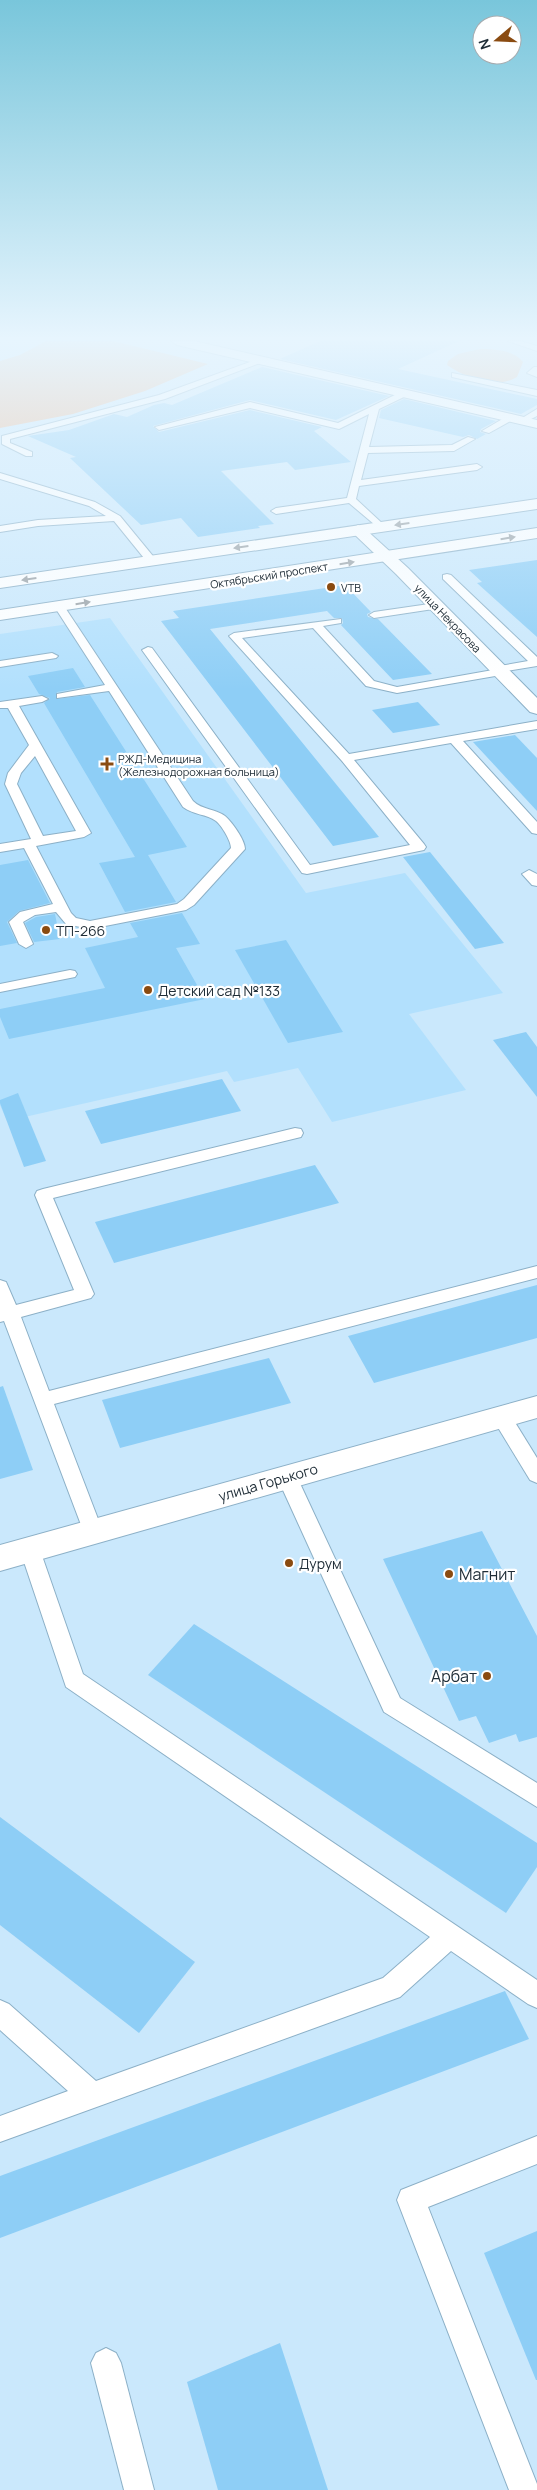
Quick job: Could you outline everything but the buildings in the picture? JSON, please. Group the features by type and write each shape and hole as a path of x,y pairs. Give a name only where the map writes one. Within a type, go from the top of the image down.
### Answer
{"main road":[{"path":"0,583 537,504"},
{"name":"улица Некрасова","path":"358,530 388,557 537,708"},
{"name":"Октябрьский проспект","path":"0,615 537,533"},
{"name":"улица Горького","path":"0,1558 537,1406"}],"lane":[{"path":"351,500 362,457"},
{"path":"355,484 477,467"},
{"path":"0,476 92,504 118,518 152,560"},
{"path":"82,493 92,504"},
{"path":"276,511 351,500"},
{"path":"351,500 381,527"},
{"path":"0,529 118,518"},
{"path":"447,577 537,663"},
{"path":"35,745 33,752 12,776 11,784 61,908 71,921 90,925 181,907 189,902 238,849 238,843 220,818 195,810 188,804 59,606"},
{"path":"374,615 436,606"},
{"path":"148,650 307,870 419,847 346,758 234,636 337,621"},
{"path":"315,624 370,684 398,690 537,663"},
{"path":"0,664 52,656"},
{"path":"61,696 112,687"},
{"path":"0,848 84,833 35,745 6,705 42,699"},
{"path":"346,758 537,725"},
{"path":"454,739 537,830"},
{"path":"26,944 16,922 19,917 61,908"},
{"path":"0,988 70,974"},
{"path":"5,1314 85,1294 43,1195 296,1132"},
{"path":"43,1400 537,1272"},
{"path":"0,1286 5,1314 43,1400 93,1532"},
{"path":"501,1416 537,1475"},
{"path":"287,1477 392,1705 537,1796"},
{"path":"30,1550 74,1680 537,1995"},
{"path":"0,2129 391,1988 450,1936"},
{"path":"0,2013 92,2095"},
{"path":"524,2490 411,2200 537,2150"},
{"path":"106,2363 139,2490"}],"shaded area":[{"path":"110,618 306,893 405,873 503,993 409,1014 466,1090 332,1122 298,1068 234,1082 227,1071 7,1121 0,1105 0,634"}],"place":[{"name":"VTB","path":"331,587"},
{"name":"РЖД-Медицина (Железнодорожная больница)","path":"107,764"},
{"name":"ТП-266","path":"46,930"},
{"name":"Детский сад №133","path":"148,990"},
{"name":"Дурум","path":"289,1563"},
{"name":"Магнит","path":"449,1574"},
{"name":"Арбат","path":"487,1676"}]}
